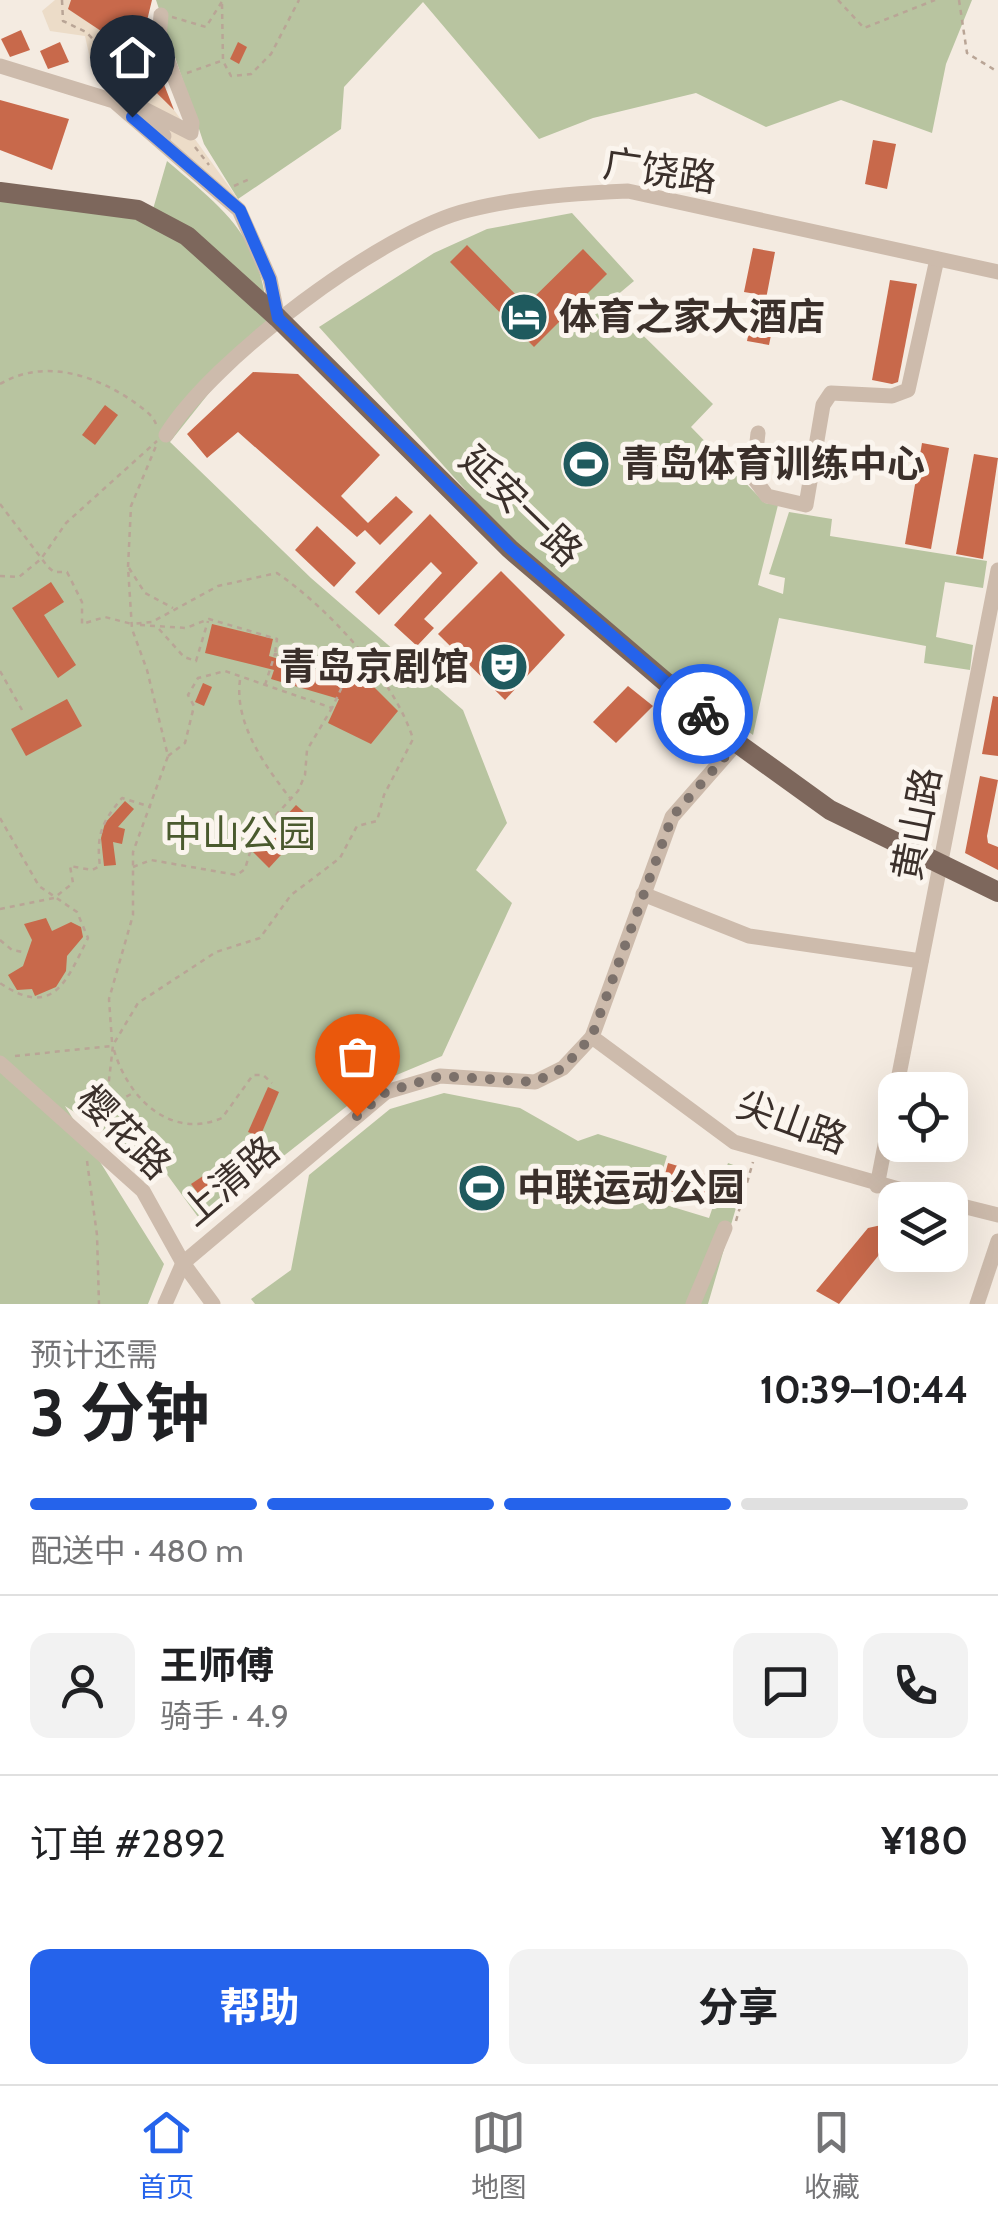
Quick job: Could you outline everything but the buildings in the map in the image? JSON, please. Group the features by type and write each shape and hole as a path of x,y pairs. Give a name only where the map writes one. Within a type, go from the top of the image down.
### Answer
{"main road":[{"name":"延安一路","path":"0,192 153,216 188,236 278,318 510,548 737,743 830,810 998,892"}],"street":[{"path":"161,15 159,38 192,123 191,132 144,110 181,160"},
{"path":"0,66 114,101 240,210 270,279 278,318"},
{"name":"广饶路","path":"166,435 278,318 398,239 466,210 580,192 628,191 998,272"},
{"path":"758,433 753,477 767,496 806,505 823,404 832,393 892,396 908,390 936,258"},
{"name":"黄山路","path":"899,1072 993,628 998,570"},
{"name":"上清路","path":"165,1304 183,1263 386,1092 440,1076 535,1082 563,1068 592,1036 672,817 737,743"},
{"path":"643,894 749,936 921,961"},
{"name":"尖山路","path":"592,1036 715,1130 756,1151 877,1186"},
{"name":"樱花路","path":"0,1060 144,1191 183,1263 213,1304"},
{"name":"黄山路","path":"877,1186 882,1162"},
{"path":"968,1208 998,1215"},
{"path":"693,1304 724,1228"},
{"path":"978,1304 998,1241"}],"path":[{"path":"222,2 223,61 231,76 252,74 271,54 299,0"},
{"path":"838,0 864,28 936,0"},
{"path":"843,6 845,0"},
{"path":"959,0 967,54 998,72"},
{"path":"161,15 206,27 222,2"},
{"path":"175,80 206,63 223,61"},
{"path":"0,384 28,372 70,373 97,380 154,417"},
{"path":"0,576 18,577 41,559 66,524 132,460 166,435"},
{"path":"98,1304 97,1235 87,1173 91,1140 108,1089 113,1046 109,999 133,914 132,867 168,756 132,624 128,567 131,506 154,456"},
{"path":"0,504 41,559 54,572 67,572 75,580 82,624 104,617 132,624 186,628 209,619 276,639 266,686"},
{"path":"128,567 145,593 175,608"},
{"path":"113,1046 138,1003 150,993 188,974 216,952 260,938 270,929 291,895 340,858 357,826 378,821 384,795 412,748 403,706 318,606 276,573 218,586 152,622 132,624"},
{"path":"157,627 184,658 196,660 209,619"},
{"path":"275,654 347,676"},
{"path":"132,867 152,860 237,875 245,869 254,839 291,800 305,775 307,750 351,668"},
{"path":"0,671 22,710"},
{"path":"168,756 185,743 194,706 188,695 198,678 225,672 332,708"},
{"path":"241,677 238,692 249,732 262,762 291,800"},
{"path":"0,909 54,898 73,883 70,866 92,870 100,866 97,837 103,821 122,798 151,807"},
{"path":"0,818 39,886 77,912 88,938 58,990 40,1000 18,995 0,983"},
{"path":"0,940 12,950 23,952"},
{"path":"0,1060 113,1046"},
{"path":"113,1046 134,1092 161,1116 190,1125 207,1125 222,1118 234,1107 254,1074 264,1075 272,1083"},
{"path":"100,1112 134,1092"},
{"path":"724,1228 734,1228 756,1151"}],"green space":[{"path":"156,0 972,0 946,64 932,133 841,100 766,127 696,93 593,118 539,139 423,2 344,87 341,129 238,199 204,144"},
{"name":"中山公园","path":"167,161 223,211 249,246 258,266 268,319 170,442 311,578 463,710 507,823 476,870 512,903 442,1056 375,1084 201,1221 163,1169 65,1106 164,1264 148,1304 0,1304 0,186 151,216"},
{"name":"青岛体育训练中心","path":"572,213 634,281 609,302 713,404 691,427 765,503 778,505 758,585 783,594 785,578 769,574 789,512 832,519 830,536 987,561 983,588 945,582 936,637 973,645 970,670 924,663 926,646 779,618 753,735 638,651 514,544 319,327 434,253 487,229"},
{"name":"中联运动公园","path":"444,1093 520,1108 578,1141 598,1134 667,1156 653,1201 709,1218 728,1163 747,1170 708,1304 255,1304 251,1299 291,1270 309,1175 390,1109"}],"shaded area":[{"path":"55,0 71,0 69,9 107,35 114,51 174,110 238,199 239,210 114,101 93,72 85,36 50,31 42,11"}],"way so far":[{"path":"357,1116 386,1092 440,1076 535,1082 563,1068 592,1036 672,817 737,743 703,714"}],"place":[{"name":"体育之家大酒店","path":"524,317"},
{"name":"青岛体育训练中心","path":"586,464"},
{"name":"青岛京剧馆","path":"504,667"},
{"name":"中联运动公园","path":"482,1188"}],"route":[{"path":"132,117 240,210 270,279 278,318 510,548 703,714"}]}
